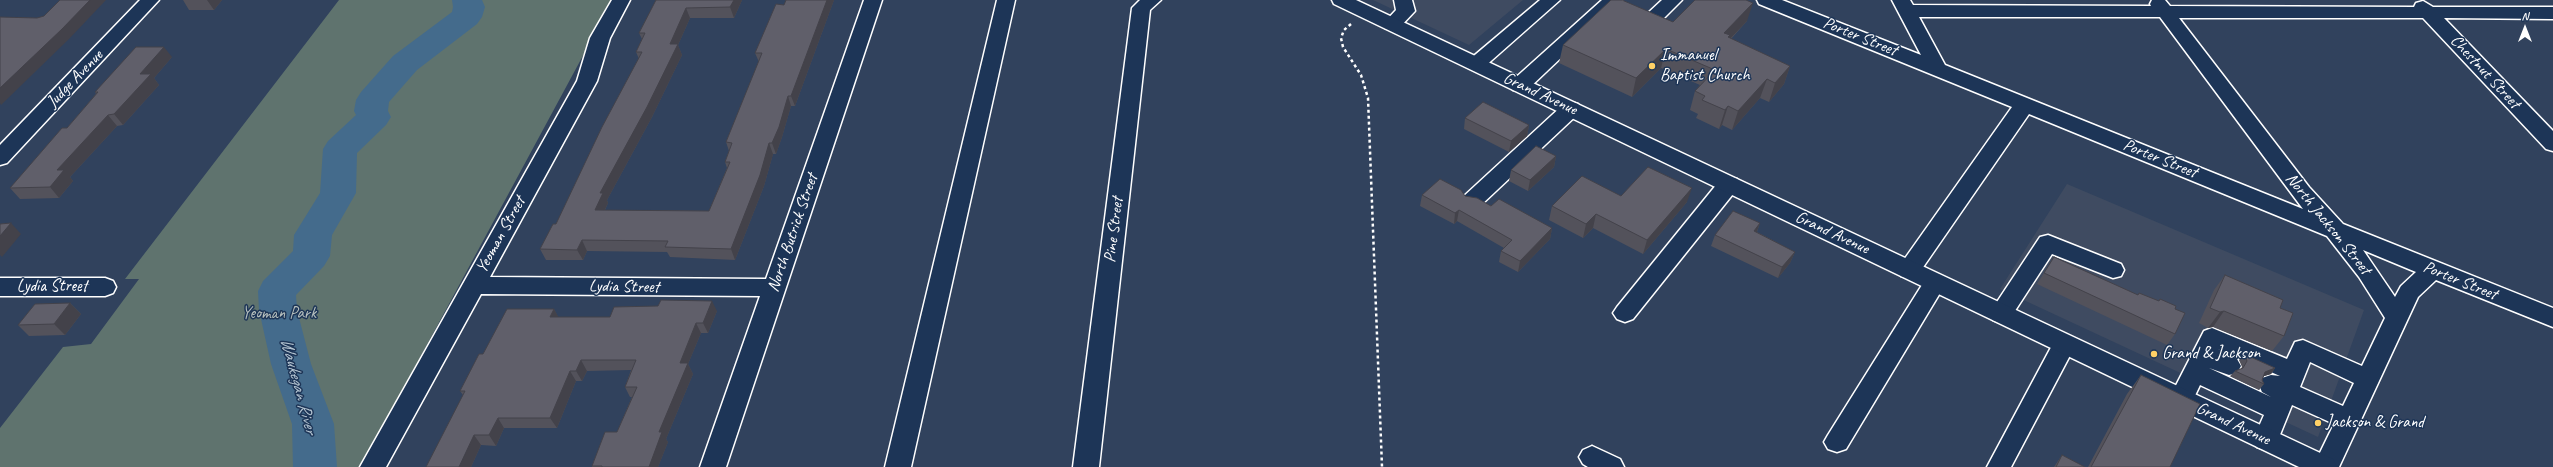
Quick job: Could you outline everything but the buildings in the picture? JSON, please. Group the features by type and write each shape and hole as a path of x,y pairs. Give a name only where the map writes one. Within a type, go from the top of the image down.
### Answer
{"street":[{"name":"Judge Avenue","path":"0,158 150,0"},
{"name":"Yeoman Street","path":"373,467 587,81 600,38 621,0"},
{"name":"North Butrick Street","path":"713,467 873,0"},
{"path":"898,467 998,28 1006,0"},
{"name":"Grand Avenue","path":"1341,0 2325,467"},
{"path":"1392,24 1406,11 1403,0"},
{"path":"1476,64 1551,0"},
{"path":"1520,85 1610,3 1645,20 1656,16 1673,0"},
{"name":"Porter Street","path":"1766,0 2553,318"},
{"name":"Pine Street","path":"1086,467 1140,3"},
{"path":"1937,68 1904,6 2423,6 2553,13"},
{"name":"North Jackson Street","path":"2161,6 2301,192 2335,230 2367,271 2397,318"},
{"name":"Chestnut Street","path":"2423,6 2553,144"},
{"path":"1909,270 2025,104"},
{"path":"1472,201 1571,109"},
{"path":"1625,313 1729,184"},
{"path":"2001,314 2048,244 2114,270"},
{"path":"2325,467 2409,292 2432,270"},
{"path":"1837,442 1936,282"},
{"name":"Lydia Street","path":"473,285 774,288"},
{"name":"Lydia Street","path":"0,286 105,287"},
{"path":"2181,399 2212,337 2282,390"},
{"path":"1999,466 2064,344"},
{"path":"2266,440 2282,390 2303,349 2368,379"},
{"path":"2199,364 2282,390 2348,420"},
{"path":"2199,364 2229,366"}],"path":[{"path":"1349,25 1344,30 1341,38 1343,47 1361,75 1368,98 1382,467"}],"shaded area":[{"path":"1373,0 1523,0 1469,45"},
{"path":"2067,184 2364,310 2318,437 2000,289"}],"green space":[{"name":"Yeoman Park","path":"339,0 613,0 361,467 0,467 0,428 63,347 91,344 139,279 125,279"}],"waterway":[{"name":"Waukegan River","path":"315,467 313,424 291,364 278,310 277,291 311,256 313,235 338,193 340,149 374,117 371,111 373,100 405,63 420,50 466,17 469,7 467,0"}],"place":[{"name":"Immanuel Baptist Church","path":"1652,66"},
{"name":"Grand & Jackson","path":"2154,354"},
{"name":"Jackson & Grand","path":"2318,423"}]}
